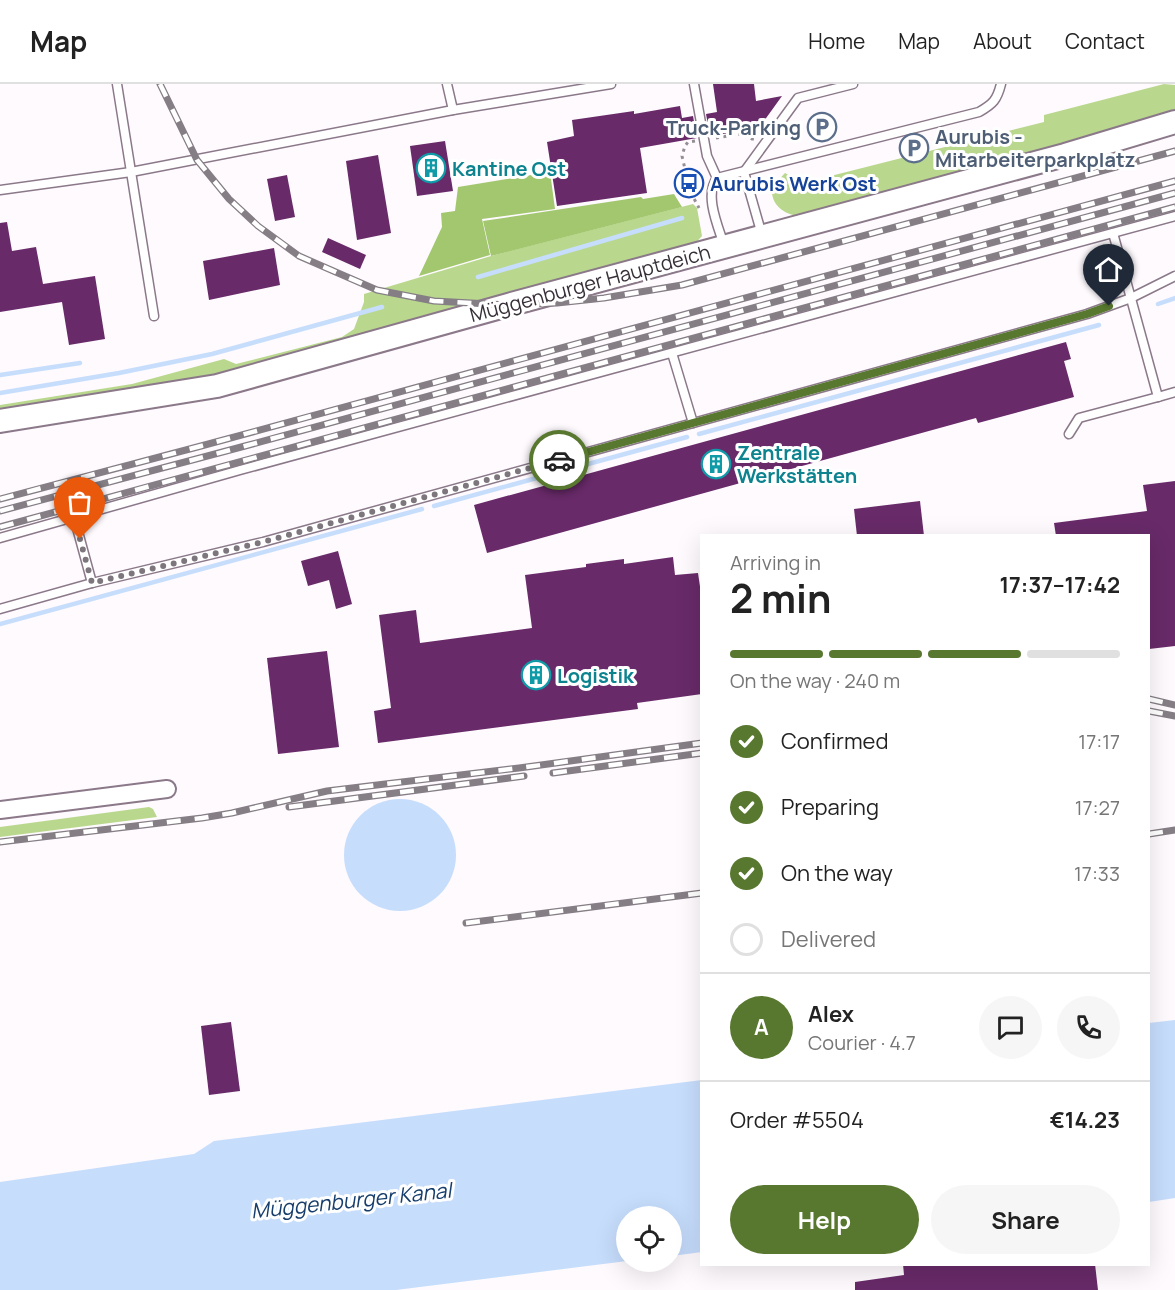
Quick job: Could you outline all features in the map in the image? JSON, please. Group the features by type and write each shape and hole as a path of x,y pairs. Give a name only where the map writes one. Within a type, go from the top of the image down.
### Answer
{"street":[{"name":"Müggenburger Hauptdeich","path":"0,421 217,386 1065,155 1175,122"},
{"path":"0,810 167,789"}],"lane":[{"path":"117,84 154,316"},
{"path":"447,84 453,110"},
{"path":"0,190 131,172 453,110 611,84"},
{"path":"694,84 707,156 717,178"},
{"path":"744,172 798,98 852,84"},
{"path":"724,247 712,206 712,184 717,178 980,112 991,105 998,96 1000,84"},
{"path":"744,172 762,237"},
{"path":"0,538 229,473 1175,216"},
{"path":"1113,233 1158,397"},
{"path":"0,609 92,583 263,542 1087,314 1131,298 1175,276"},
{"path":"672,353 693,423"},
{"path":"1070,434 1079,418 1175,392"},
{"path":"74,517 92,583"}],"path":[{"path":"701,218 699,207 690,191 682,156 688,142 745,133 763,145"}],"green space":[{"path":"1164,84 1175,85 1175,113 803,216 780,209 772,194 772,187 785,173 803,183 1044,122 1044,115"},
{"path":"550,172 555,209 482,219 490,255 419,276 442,227 441,213 455,211 458,187"},
{"path":"674,194 682,207 491,256 483,221"},
{"path":"693,204 697,208 702,236 693,246 218,374 134,391 0,412 0,405 132,384 224,359 236,364 342,337 354,329 364,302 364,294 491,256"},
{"path":"149,807 153,809 157,817 0,837 0,827"}],"water":[{"path":"400,799 421,804 439,816 451,834 456,855 451,876 439,894 421,906 400,911 379,906 361,894 349,876 344,855 349,834 361,816 379,804"},
{"path":"1175,1020 1175,1198 1150,1202 1150,1023"},
{"name":"Müggenburger Kanal","path":"700,1080 700,1252 682,1255 682,1206 616,1206 616,1262 396,1290 0,1290 0,1182 194,1154 214,1141"}],"building":[{"path":"713,84 754,84 756,101 782,96 754,135 748,130 710,136 706,114 717,112"},
{"path":"680,106 682,118 693,116 697,138 640,148 647,193 557,206 547,142 574,136 572,120 634,111 634,114"},
{"name":"Kantine Ost","path":"445,141 453,191 417,196 410,146"},
{"path":"378,155 391,233 357,240 346,161"},
{"path":"287,175 295,217 275,221 267,179"},
{"path":"7,222 12,251 36,247 43,284 95,276 105,339 69,345 62,302 0,312 0,223"},
{"path":"328,238 366,255 360,269 322,252"},
{"path":"274,248 280,285 209,300 203,261"},
{"name":"Zentrale Werkstätten","path":"1066,342 1071,359 1064,361 1074,397 978,423 976,418 487,553 474,505"},
{"path":"1175,481 1175,646 1150,649 1150,534 1056,534 1054,523 1147,511 1143,485"},
{"path":"920,501 924,534 857,534 854,509"},
{"path":"338,551 352,604 336,609 329,580 308,586 301,561"},
{"path":"673,557 675,575 698,573 700,694 637,703 638,709 378,743 374,711 391,708 379,615 416,610 420,643 532,628 525,575 586,567 586,564 624,559 624,564"},
{"path":"327,651 339,747 278,754 267,658"},
{"path":"231,1022 240,1091 209,1095 201,1026"},
{"path":"903,1266 1095,1266 1098,1290 855,1290 855,1282 904,1275"}],"waterway":[{"path":"478,277 682,218"},
{"path":"1158,304 1175,298"},
{"path":"0,393 119,373 212,354 382,307"},
{"path":"699,434 1099,325"},
{"path":"0,375 80,363"},
{"path":"434,506 687,437"},
{"path":"0,624 422,509"}],"railway":[{"path":"160,84 197,160 229,199 258,226 299,256 377,290 434,301 508,305 557,303 682,285 1175,151"},
{"path":"0,499 1175,181"},
{"path":"0,511 1175,193"},
{"path":"0,527 1175,207"},
{"path":"1150,699 1175,705"},
{"path":"1150,711 1175,716"},
{"path":"0,842 202,818 327,791 700,743"},
{"path":"553,773 700,753"},
{"path":"289,807 524,776"},
{"path":"1150,834 1175,830"},
{"path":"466,923 700,893"}],"way so far":[{"path":"80,539 92,583 263,542 559,460"}],"place":[{"name":"Truck-Parking","path":"822,127"},
{"name":"Aurubis - Mitarbeiterparkplatz","path":"914,148"},
{"name":"Kantine Ost","path":"431,168"},
{"name":"Aurubis Werk Ost","path":"689,183"},
{"name":"Zentrale Werkstätten","path":"716,464"},
{"name":"Logistik","path":"536,675"}],"route":[{"path":"559,460 1109,306"}]}
